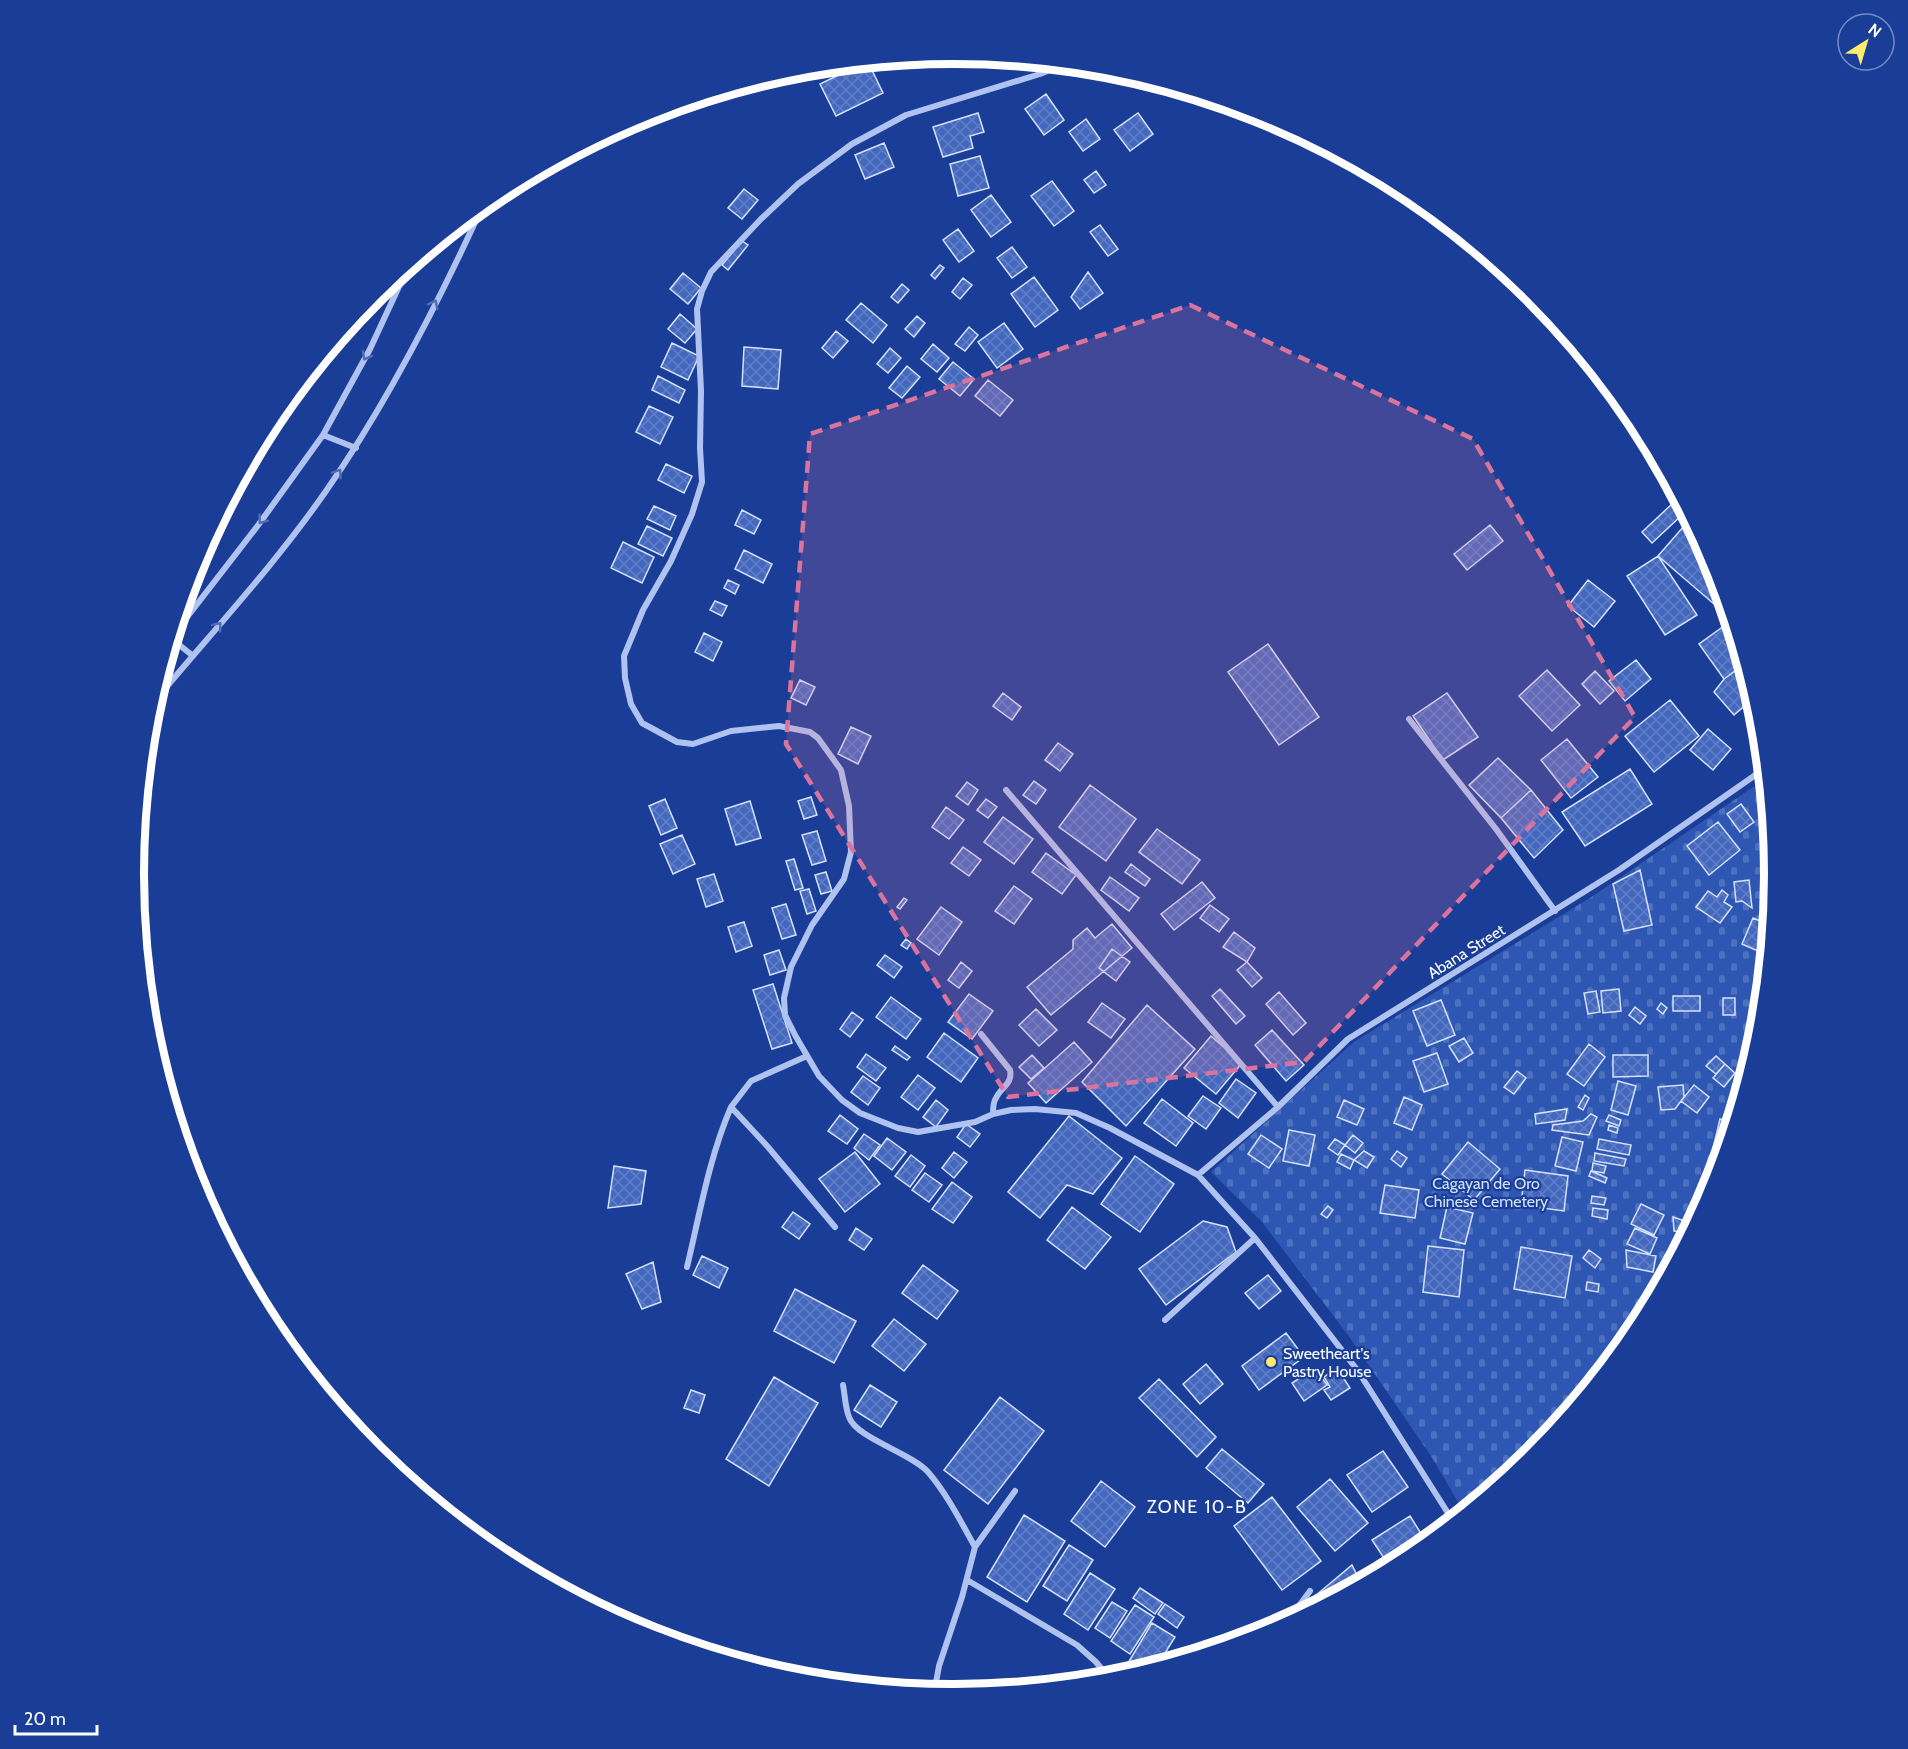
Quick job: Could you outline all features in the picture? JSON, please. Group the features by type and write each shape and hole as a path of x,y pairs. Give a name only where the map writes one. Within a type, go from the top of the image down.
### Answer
{"street":[{"path":"1050,70 906,115 852,144 798,184 711,272 697,309 701,381 702,482 692,514 671,561 643,610 624,656 625,678 631,704 642,723 677,742 693,744 731,731 789,727 810,732 818,738 841,770 849,806 851,852 844,879 812,925 791,967 784,998 785,1015 807,1056 819,1076 842,1100 861,1113 898,1128 918,1132 975,1122 993,1114 1011,1110 1035,1109 1076,1113 1110,1128 1198,1175 1255,1238 1358,1371 1449,1515"},
{"path":"167,687 290,541 356,448 400,372 470,226"},
{"path":"186,618 259,524 323,435 370,349 400,285"},
{"path":"323,435 356,448"},
{"path":"178,644 193,656"},
{"path":"1409,719 1496,830 1555,911"},
{"name":"Abana Street","path":"1198,1175 1278,1107 1348,1039 1619,870 1757,774"},
{"path":"1006,790 1278,1107"},
{"path":"981,1034 1010,1070 1011,1076 996,1098 993,1114"},
{"path":"687,1267 714,1152 731,1107 751,1081 807,1056"},
{"path":"731,1107 835,1227"},
{"path":"1165,1320 1255,1238"},
{"path":"843,1385 849,1419 869,1437 895,1450 927,1471 975,1547"},
{"path":"936,1684 975,1547 1015,1491"},
{"path":"967,1580 1077,1645 1104,1670"},
{"path":"1298,1608 1310,1591"}],"highlighted area":[{"path":"1190,305 1473,439 1635,717 1304,1062 1008,1097 786,744 810,434"}],"green space":[{"name":"Cagayan de Oro Chinese Cemetery","path":"1758,784 1764,874 1757,980 1736,1084 1721,1135 1702,1184 1655,1280 1597,1368 1527,1447 1460,1506 1431,1456 1348,1335 1262,1222 1211,1172 1354,1042 1593,896"}],"building":[{"path":"871,69 883,93 836,116 820,84 846,71"},
{"path":"1046,94 1064,120 1044,135 1025,109"},
{"path":"978,113 984,132 970,136 973,148 943,157 933,127"},
{"path":"1138,113 1153,134 1130,151 1114,130"},
{"path":"1086,119 1100,139 1083,151 1069,132"},
{"path":"884,143 894,167 865,179 855,155"},
{"path":"980,156 989,188 958,196 950,164"},
{"path":"1096,171 1106,185 1094,193 1084,180"},
{"path":"1052,181 1074,211 1054,226 1031,196"},
{"path":"744,189 758,200 742,219 728,208"},
{"path":"991,195 1011,222 991,237 971,210"},
{"path":"1100,225 1118,249 1108,256 1090,232"},
{"path":"958,229 974,251 959,262 943,240"},
{"path":"742,241 748,245 728,270 722,265"},
{"path":"1012,247 1027,267 1012,278 997,258"},
{"path":"940,265 944,268 935,279 931,275"},
{"path":"1088,272 1103,293 1080,309 1071,297"},
{"path":"683,273 701,288 688,304 670,289"},
{"path":"1034,277 1058,310 1035,327 1011,294"},
{"path":"963,278 972,285 960,299 952,292"},
{"path":"902,284 909,290 898,303 891,297"},
{"path":"861,303 887,325 873,343 846,320"},
{"path":"680,314 697,329 685,343 668,329"},
{"path":"917,316 925,323 914,337 905,329"},
{"path":"1004,323 1023,349 997,368 978,342"},
{"path":"969,327 978,335 965,351 955,344"},
{"path":"836,331 848,341 833,358 822,348"},
{"path":"672,343 699,356 688,380 661,367"},
{"path":"933,344 949,358 937,372 921,359"},
{"path":"744,347 781,350 778,389 742,386"},
{"path":"890,348 901,358 888,373 877,364"},
{"path":"953,362 974,379 960,396 939,379"},
{"path":"907,366 920,377 902,398 889,388"},
{"path":"658,376 685,390 679,403 652,390"},
{"path":"988,380 1013,400 1000,416 975,396"},
{"path":"649,406 673,417 660,444 636,432"},
{"path":"666,464 692,476 684,493 658,480"},
{"path":"1672,504 1676,508 1680,517 1652,543 1642,532"},
{"path":"654,506 676,516 670,530 647,519"},
{"path":"742,510 761,520 754,534 735,525"},
{"path":"1490,525 1503,541 1467,570 1454,554"},
{"path":"647,526 672,538 663,556 638,544"},
{"path":"1684,526 1716,601 1714,604 1658,556"},
{"path":"623,542 654,557 642,583 611,568"},
{"path":"744,550 772,564 763,583 735,569"},
{"path":"1658,556 1697,615 1665,635 1627,576"},
{"path":"728,580 739,585 735,594 724,588"},
{"path":"1588,580 1615,601 1594,627 1568,606"},
{"path":"715,601 727,606 722,616 710,610"},
{"path":"1724,626 1737,669 1724,679 1699,644"},
{"path":"704,633 722,642 713,661 695,652"},
{"path":"1268,644 1319,717 1279,745 1228,672"},
{"path":"1636,660 1651,679 1625,701 1609,681"},
{"path":"1547,670 1580,705 1552,731 1519,696"},
{"path":"1737,670 1745,705 1734,715 1714,692 1724,679"},
{"path":"1595,671 1614,691 1600,704 1582,684"},
{"path":"800,680 815,687 806,705 791,698"},
{"path":"1003,693 1021,707 1012,720 993,706"},
{"path":"1447,693 1478,737 1443,760 1413,716"},
{"path":"1670,700 1699,736 1654,772 1625,736"},
{"path":"851,727 871,736 858,764 838,754"},
{"path":"1708,729 1731,749 1713,770 1690,750"},
{"path":"1567,739 1598,777 1571,798 1541,760"},
{"path":"1058,743 1073,754 1060,771 1045,760"},
{"path":"1498,758 1531,790 1501,818 1469,785"},
{"path":"1630,769 1652,804 1585,846 1562,812"},
{"path":"1034,781 1046,790 1036,804 1023,795"},
{"path":"967,782 978,790 968,805 956,796"},
{"path":"1090,785 1136,819 1106,861 1059,827"},
{"path":"1531,790 1563,830 1534,858 1501,818"},
{"path":"811,797 817,815 804,819 798,801"},
{"path":"665,799 677,828 661,835 649,806"},
{"path":"986,799 997,807 988,818 977,810"},
{"path":"750,801 761,838 736,845 725,809"},
{"path":"1741,804 1754,822 1740,832 1727,814"},
{"path":"946,807 964,820 949,839 932,827"},
{"path":"1003,817 1033,839 1014,864 984,842"},
{"path":"1718,822 1740,850 1709,875 1687,846"},
{"path":"1157,829 1200,860 1182,884 1139,852"},
{"path":"817,831 826,861 812,865 802,835"},
{"path":"682,835 695,864 673,874 660,844"},
{"path":"963,847 981,860 969,876 951,863"},
{"path":"1046,853 1076,875 1062,894 1032,872"},
{"path":"794,859 803,888 795,890 786,861"},
{"path":"1131,864 1150,879 1145,886 1125,872"},
{"path":"1640,870 1652,925 1624,931 1613,884"},
{"path":"826,872 832,891 821,894 815,875"},
{"path":"714,874 723,901 706,907 697,879"},
{"path":"1110,877 1139,898 1129,911 1101,890"},
{"path":"1749,880 1752,908 1742,901 1736,902 1734,882"},
{"path":"1202,882 1215,898 1174,930 1161,914"},
{"path":"1014,886 1032,899 1014,924 995,911"},
{"path":"809,889 816,911 807,914 800,891"},
{"path":"1722,890 1728,895 1724,902 1732,907 1720,923 1696,907 1708,891 1717,897"},
{"path":"904,898 907,900 900,909 897,907"},
{"path":"786,904 796,935 782,939 772,908"},
{"path":"1210,905 1229,919 1219,932 1200,918"},
{"path":"941,907 962,922 939,955 917,939"},
{"path":"1753,918 1762,922 1760,952 1742,944"},
{"path":"744,922 752,946 736,952 728,927"},
{"path":"1112,924 1132,948 1051,1015 1027,987 1073,949 1073,940 1087,928 1095,938"},
{"path":"1234,932 1255,948 1247,962 1223,947"},
{"path":"906,939 911,943 907,949 901,945"},
{"path":"1112,949 1130,962 1116,981 1099,968"},
{"path":"779,950 786,970 770,975 764,955"},
{"path":"885,955 902,967 894,978 877,965"},
{"path":"961,962 972,971 959,988 948,980"},
{"path":"1247,962 1262,978 1252,987 1237,970"},
{"path":"773,984 792,1043 772,1049 753,990"},
{"path":"1220,989 1245,1016 1236,1024 1212,996"},
{"path":"1619,989 1621,1011 1603,1013 1601,991"},
{"path":"1596,991 1600,1012 1588,1014 1584,993"},
{"path":"1279,992 1306,1023 1293,1035 1266,1004"},
{"path":"969,994 993,1011 972,1039 948,1022"},
{"path":"1673,996 1700,996 1700,1011 1673,1011"},
{"path":"891,997 921,1019 906,1039 876,1017"},
{"path":"1723,998 1735,998 1735,1015 1723,1015"},
{"path":"1441,1000 1455,1035 1427,1046 1413,1011"},
{"path":"1102,1003 1125,1019 1111,1038 1088,1022"},
{"path":"1661,1003 1667,1008 1663,1014 1657,1009"},
{"path":"1147,1005 1195,1049 1126,1126 1082,1082"},
{"path":"1635,1007 1646,1016 1640,1024 1629,1015"},
{"path":"1036,1009 1057,1030 1039,1046 1019,1025"},
{"path":"852,1012 863,1020 850,1037 840,1029"},
{"path":"1272,1030 1304,1065 1286,1081 1255,1045"},
{"path":"944,1033 978,1058 961,1082 927,1057"},
{"path":"1211,1036 1242,1063 1216,1094 1184,1068"},
{"path":"1464,1038 1473,1053 1459,1062 1449,1046"},
{"path":"1074,1042 1092,1062 1046,1103 1028,1083"},
{"path":"1589,1044 1605,1057 1584,1086 1567,1074"},
{"path":"895,1046 910,1057 907,1060 892,1050"},
{"path":"1437,1053 1448,1084 1424,1092 1413,1061"},
{"path":"866,1054 886,1068 876,1081 857,1067"},
{"path":"1032,1055 1044,1068 1031,1079 1019,1067"},
{"path":"1613,1055 1648,1055 1648,1076 1613,1077"},
{"path":"1716,1056 1725,1064 1716,1074 1706,1066"},
{"path":"1725,1064 1735,1073 1724,1087 1713,1078"},
{"path":"1517,1071 1526,1078 1514,1094 1504,1087"},
{"path":"918,1075 935,1088 918,1110 901,1097"},
{"path":"863,1076 880,1088 868,1105 851,1092"},
{"path":"1236,1079 1256,1093 1238,1118 1219,1103"},
{"path":"1618,1081 1636,1086 1628,1115 1611,1110"},
{"path":"1683,1085 1684,1097 1675,1109 1661,1110 1658,1087"},
{"path":"1694,1085 1709,1097 1697,1113 1681,1101"},
{"path":"1585,1095 1589,1098 1583,1110 1578,1107"},
{"path":"1203,1096 1221,1108 1206,1129 1188,1116"},
{"path":"1404,1097 1422,1105 1412,1130 1394,1123"},
{"path":"1162,1099 1193,1123 1176,1146 1144,1123"},
{"path":"936,1100 948,1110 936,1127 923,1117"},
{"path":"1344,1100 1364,1109 1357,1125 1337,1117"},
{"path":"1567,1109 1565,1120 1536,1124 1535,1114"},
{"path":"1591,1114 1597,1117 1589,1135 1552,1130 1553,1125 1583,1121"},
{"path":"840,1115 858,1129 847,1144 828,1131"},
{"path":"1609,1115 1621,1120 1619,1126 1606,1121"},
{"path":"1069,1116 1122,1158 1093,1194 1067,1185 1040,1218 1008,1192"},
{"path":"1720,1119 1725,1120 1712,1157"},
{"path":"966,1124 980,1134 970,1147 957,1137"},
{"path":"1609,1125 1618,1128 1617,1133 1608,1130"},
{"path":"1289,1130 1315,1135 1309,1166 1283,1161"},
{"path":"864,1134 880,1145 869,1160 854,1148"},
{"path":"1261,1135 1282,1149 1269,1168 1248,1154"},
{"path":"1353,1135 1363,1143 1355,1153 1345,1145"},
{"path":"1562,1137 1583,1142 1576,1171 1555,1166"},
{"path":"887,1138 906,1152 892,1170 874,1156"},
{"path":"1335,1139 1345,1145 1338,1155 1328,1148"},
{"path":"1599,1139 1631,1145 1629,1155 1597,1149"},
{"path":"1468,1142 1500,1169 1474,1200 1442,1174"},
{"path":"1364,1151 1374,1157 1367,1168 1354,1160"},
{"path":"1397,1151 1407,1158 1401,1167 1391,1159"},
{"path":"855,1152 880,1184 845,1212 819,1179"},
{"path":"954,1152 967,1162 954,1178 942,1168"},
{"path":"1595,1153 1626,1159 1624,1166 1594,1161"},
{"path":"1341,1154 1354,1160 1350,1169 1337,1162"},
{"path":"911,1155 925,1166 910,1187 895,1176"},
{"path":"1135,1156 1174,1184 1140,1232 1101,1204"},
{"path":"1593,1163 1606,1166 1604,1173 1592,1171"},
{"path":"614,1166 646,1171 641,1204 608,1208"},
{"path":"1525,1170 1568,1176 1564,1211 1521,1205"},
{"path":"1591,1171 1607,1178 1605,1183 1589,1176"},
{"path":"925,1173 942,1185 929,1202 912,1190"},
{"path":"952,1182 972,1197 953,1223 932,1209"},
{"path":"1385,1185 1419,1190 1415,1218 1380,1213"},
{"path":"1592,1196 1606,1198 1604,1205 1591,1203"},
{"path":"1641,1204 1664,1215 1654,1235 1631,1224"},
{"path":"1328,1206 1333,1210 1327,1218 1321,1214"},
{"path":"1072,1207 1111,1237 1085,1269 1047,1240"},
{"path":"1447,1207 1473,1213 1465,1244 1440,1238"},
{"path":"1593,1208 1608,1210 1607,1219 1592,1216"},
{"path":"793,1212 810,1224 799,1239 782,1227"},
{"path":"1673,1217 1682,1220 1681,1232 1674,1231"},
{"path":"1203,1221 1227,1227 1236,1252 1166,1305 1139,1269"},
{"path":"856,1228 872,1239 864,1250 849,1240"},
{"path":"1635,1228 1657,1238 1650,1254 1627,1244"},
{"path":"1428,1246 1464,1250 1459,1297 1423,1292"},
{"path":"1521,1247 1572,1256 1565,1298 1514,1289"},
{"path":"1589,1250 1601,1259 1595,1268 1583,1258"},
{"path":"1626,1250 1656,1256 1653,1272 1627,1267"},
{"path":"702,1256 728,1268 719,1288 693,1275"},
{"path":"653,1262 661,1302 642,1309 626,1274"},
{"path":"923,1265 958,1291 937,1319 902,1293"},
{"path":"1268,1275 1281,1291 1259,1309 1245,1293"},
{"path":"1587,1282 1599,1284 1598,1292 1586,1290"},
{"path":"795,1289 856,1321 834,1363 774,1331"},
{"path":"894,1319 926,1344 904,1371 872,1346"},
{"path":"1286,1333 1304,1357 1259,1390 1242,1366"},
{"path":"1206,1364 1223,1384 1200,1404 1183,1384"},
{"path":"1315,1368 1327,1385 1304,1401 1292,1383"},
{"path":"1337,1368 1350,1388 1331,1400 1324,1390 1330,1387 1324,1377"},
{"path":"774,1377 818,1403 769,1486 726,1459"},
{"path":"1159,1379 1216,1437 1197,1457 1139,1398"},
{"path":"870,1385 897,1402 881,1427 854,1410"},
{"path":"691,1390 705,1395 699,1413 684,1408"},
{"path":"1000,1397 1044,1431 988,1504 944,1470"},
{"path":"1222,1449 1264,1484 1248,1503 1206,1468"},
{"path":"1383,1451 1408,1487 1372,1512 1347,1475"},
{"path":"1330,1479 1368,1523 1335,1551 1297,1507"},
{"path":"1101,1481 1135,1507 1105,1547 1071,1521"},
{"path":"1272,1497 1321,1561 1282,1590 1234,1526"},
{"path":"1024,1515 1065,1541 1027,1602 987,1577"},
{"path":"1410,1516 1422,1535 1385,1560 1372,1540"},
{"path":"1069,1545 1093,1560 1067,1601 1043,1586"},
{"path":"1352,1565 1358,1577 1317,1598 1315,1596"},
{"path":"1090,1573 1115,1589 1088,1630 1064,1614"},
{"path":"1140,1588 1163,1603 1155,1614 1133,1598"},
{"path":"1112,1602 1127,1611 1110,1638 1095,1628"},
{"path":"1165,1604 1184,1617 1177,1628 1158,1614"},
{"path":"1135,1605 1154,1617 1130,1654 1111,1641"},
{"path":"1152,1623 1175,1637 1162,1657 1131,1665 1128,1663"}],"place":[{"name":"Sweetheart's Pastry House","path":"1271,1362"}],"district":[{"name":"ZONE 10-B","path":"1197,1507"}]}
